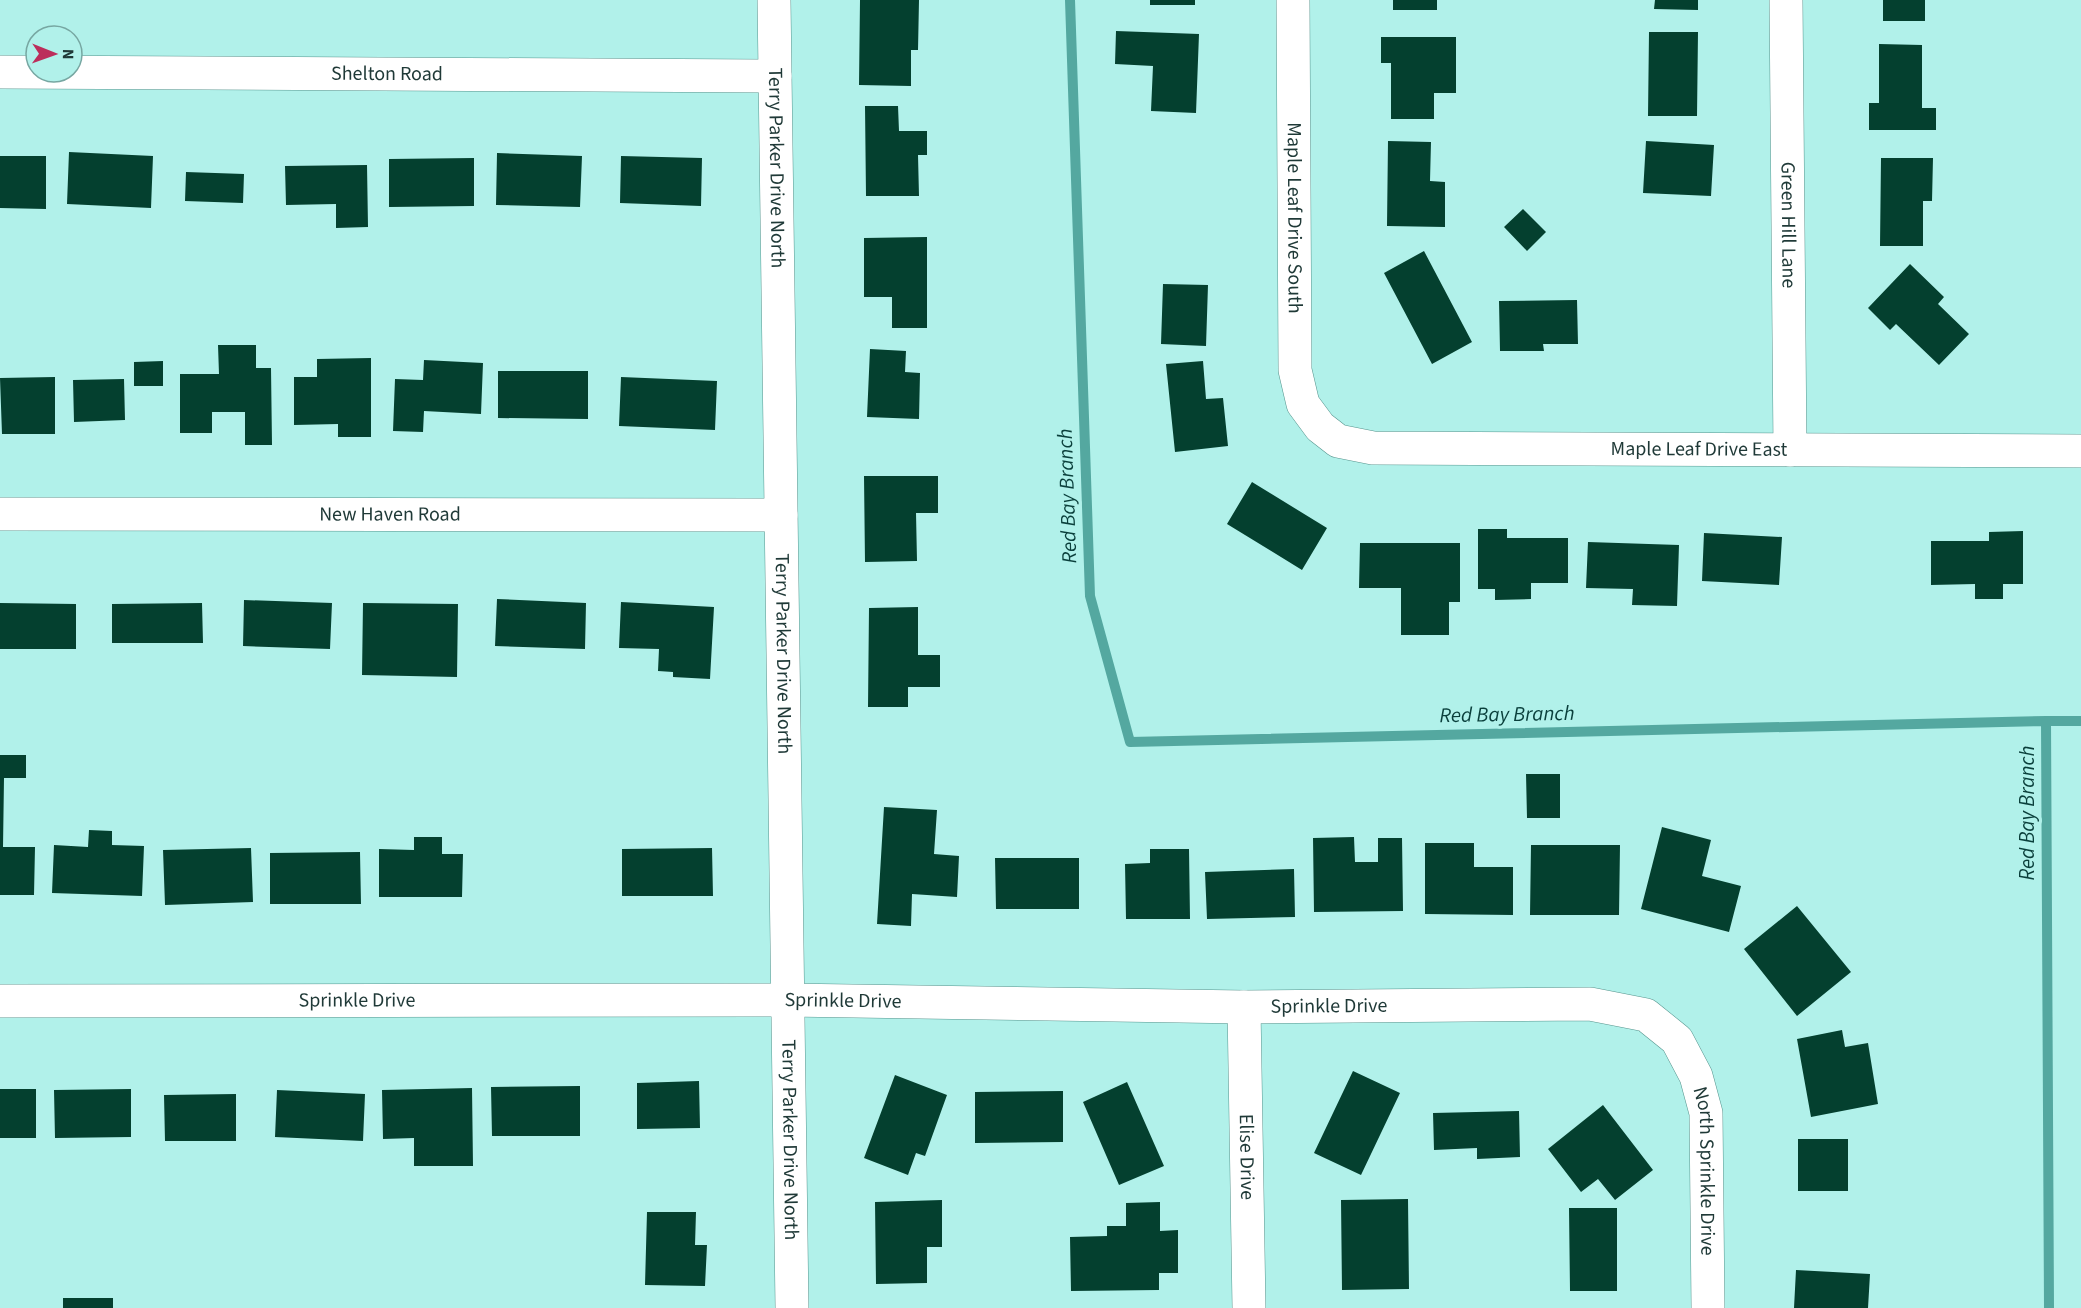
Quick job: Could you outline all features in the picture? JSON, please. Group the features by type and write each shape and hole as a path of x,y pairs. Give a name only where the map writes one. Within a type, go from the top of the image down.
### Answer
{"street":[{"name":"Terry Parker Drive North","path":"774,0 792,1308"},
{"name":"Maple Leaf Drive South","path":"1293,0 1295,370 1303,404 1320,427"},
{"name":"Green Hill Lane","path":"1786,0 1790,450"},
{"name":"Shelton Road","path":"0,72 775,76"},
{"name":"Maple Leaf Drive East","path":"1320,427 1338,441 1373,448 2081,451"},
{"name":"New Haven Road","path":"0,514 781,515"},
{"name":"Sprinkle Drive","path":"0,1001 787,1000 1244,1007 1590,1004 1646,1015 1677,1040"},
{"name":"Elise Drive","path":"1244,1007 1249,1308"},
{"name":"North Sprinkle Drive","path":"1677,1040 1696,1076 1706,1113 1708,1308"}],"building":[{"path":"860,0 919,0 918,50 911,50 911,86 859,85"},
{"path":"1150,0 1195,0 1195,5 1150,5"},
{"path":"1393,0 1437,0 1437,10 1393,10"},
{"path":"1655,0 1698,0 1698,10 1654,9"},
{"path":"1883,0 1925,0 1925,21 1883,21"},
{"path":"1116,31 1199,34 1196,113 1151,111 1153,66 1115,64"},
{"path":"1649,32 1698,32 1697,116 1648,116"},
{"path":"1381,37 1456,37 1456,93 1434,93 1434,119 1391,119 1391,63 1381,63"},
{"path":"1879,44 1922,45 1922,108 1936,108 1936,130 1869,130 1869,103 1879,103"},
{"path":"865,106 898,106 899,131 927,131 927,155 918,155 919,196 866,196"},
{"path":"1388,141 1431,142 1430,181 1445,182 1445,227 1387,226"},
{"path":"1646,141 1714,145 1711,196 1643,193"},
{"path":"69,152 153,156 151,208 67,204"},
{"path":"497,153 582,156 580,207 496,205"},
{"path":"0,156 46,156 46,209 0,208"},
{"path":"621,156 702,158 701,206 620,203"},
{"path":"474,158 474,206 389,207 389,159"},
{"path":"1881,158 1933,158 1932,201 1923,201 1923,246 1880,246"},
{"path":"367,165 368,227 336,228 336,204 286,205 285,166"},
{"path":"186,172 244,174 243,203 185,201"},
{"path":"1523,209 1546,232 1527,251 1504,227"},
{"path":"927,237 927,328 892,328 892,297 864,297 864,238"},
{"path":"1424,251 1472,342 1432,364 1384,273"},
{"path":"1910,264 1944,297 1938,304 1969,334 1939,365 1896,324 1890,330 1868,308"},
{"path":"1163,284 1208,285 1206,346 1161,344"},
{"path":"1577,300 1578,344 1543,344 1544,351 1500,351 1499,301"},
{"path":"218,345 256,345 256,368 271,368 272,445 245,445 245,412 212,412 212,433 180,433 180,374 219,374"},
{"path":"870,349 906,351 905,372 920,373 919,419 867,417"},
{"path":"371,358 371,437 338,437 338,424 294,425 294,377 317,377 317,359"},
{"path":"424,360 483,363 481,414 424,411 423,432 393,431 395,379 423,380"},
{"path":"163,361 163,386 134,386 134,362"},
{"path":"1203,361 1206,399 1223,398 1228,446 1175,452 1166,364"},
{"path":"498,371 588,371 588,419 498,418"},
{"path":"55,377 55,434 2,434 0,378"},
{"path":"621,377 717,381 715,430 619,426"},
{"path":"124,379 125,420 74,422 73,380"},
{"path":"864,476 938,476 938,513 916,513 917,561 865,562"},
{"path":"1252,482 1327,528 1302,570 1227,524"},
{"path":"1478,529 1507,529 1507,538 1568,538 1568,583 1531,583 1531,599 1495,600 1495,589 1478,589"},
{"path":"2023,531 2023,584 2003,584 2003,599 1975,599 1975,584 1931,585 1931,541 1989,541 1989,532"},
{"path":"1704,533 1782,537 1779,585 1702,581"},
{"path":"1588,542 1679,545 1677,606 1632,605 1633,589 1586,588"},
{"path":"1360,543 1460,543 1460,602 1449,602 1449,635 1401,635 1401,588 1359,588"},
{"path":"497,599 586,603 585,649 495,646"},
{"path":"244,600 332,603 330,649 243,646"},
{"path":"621,602 714,607 710,679 673,677 673,672 658,671 659,649 619,648"},
{"path":"0,603 76,604 76,649 0,649"},
{"path":"202,603 203,643 112,643 112,604"},
{"path":"363,603 458,604 457,677 362,675"},
{"path":"918,607 918,655 940,655 940,687 908,687 908,707 868,707 869,608"},
{"path":"0,755 26,755 26,778 4,778 3,847 35,847 34,895 0,895"},
{"path":"1526,774 1560,774 1560,818 1527,818"},
{"path":"884,807 937,810 934,854 959,856 957,897 912,894 911,926 877,924"},
{"path":"1662,827 1711,840 1702,876 1741,886 1729,932 1641,909"},
{"path":"89,830 112,831 112,845 144,846 142,896 52,893 54,845 88,847"},
{"path":"414,837 442,837 442,854 463,854 462,897 379,897 379,849 414,850"},
{"path":"1354,837 1355,862 1378,862 1378,838 1402,838 1403,911 1314,912 1313,838"},
{"path":"1425,843 1474,843 1474,867 1513,867 1513,915 1425,914"},
{"path":"1531,845 1620,845 1619,915 1530,915"},
{"path":"251,848 253,902 165,905 163,850"},
{"path":"712,848 713,896 622,896 622,849"},
{"path":"1150,849 1189,849 1190,919 1126,919 1125,864 1150,863"},
{"path":"360,852 361,904 270,904 270,853"},
{"path":"995,858 1079,858 1079,909 996,909"},
{"path":"1294,869 1295,917 1207,919 1205,872"},
{"path":"1797,906 1851,972 1797,1016 1744,949"},
{"path":"1842,1030 1845,1047 1868,1043 1878,1104 1811,1117 1797,1039"},
{"path":"1353,1071 1400,1093 1361,1175 1314,1153"},
{"path":"895,1075 947,1095 925,1156 916,1153 908,1175 864,1158"},
{"path":"699,1081 700,1128 637,1129 637,1083"},
{"path":"1127,1082 1164,1166 1119,1185 1083,1102"},
{"path":"580,1086 580,1136 492,1136 491,1087"},
{"path":"472,1088 473,1166 414,1166 414,1138 383,1139 382,1090"},
{"path":"0,1089 36,1089 36,1138 0,1138"},
{"path":"131,1089 131,1137 55,1138 54,1090"},
{"path":"277,1090 365,1094 363,1141 275,1137"},
{"path":"1063,1091 1063,1142 975,1143 975,1092"},
{"path":"236,1094 236,1141 165,1141 164,1095"},
{"path":"1603,1105 1653,1170 1615,1200 1598,1179 1581,1192 1548,1149"},
{"path":"1519,1111 1520,1157 1477,1159 1477,1148 1434,1150 1433,1113"},
{"path":"1798,1139 1848,1139 1848,1191 1798,1191"},
{"path":"1408,1199 1409,1289 1342,1290 1341,1200"},
{"path":"942,1200 942,1247 927,1247 927,1283 876,1284 875,1202"},
{"path":"1160,1202 1160,1231 1178,1230 1178,1273 1159,1273 1159,1290 1071,1291 1070,1237 1107,1236 1107,1226 1126,1226 1126,1203"},
{"path":"1569,1208 1617,1208 1617,1291 1570,1291"},
{"path":"647,1212 696,1212 695,1245 707,1245 705,1286 645,1285"},
{"path":"1796,1270 1870,1274 1868,1308 1794,1308"},
{"path":"63,1298 113,1298 113,1308 63,1308"}],"waterway":[{"name":"Red Bay Branch","path":"1070,0 1090,596 1130,742 2046,721 2049,1308"},
{"path":"2046,721 2081,721"}]}
